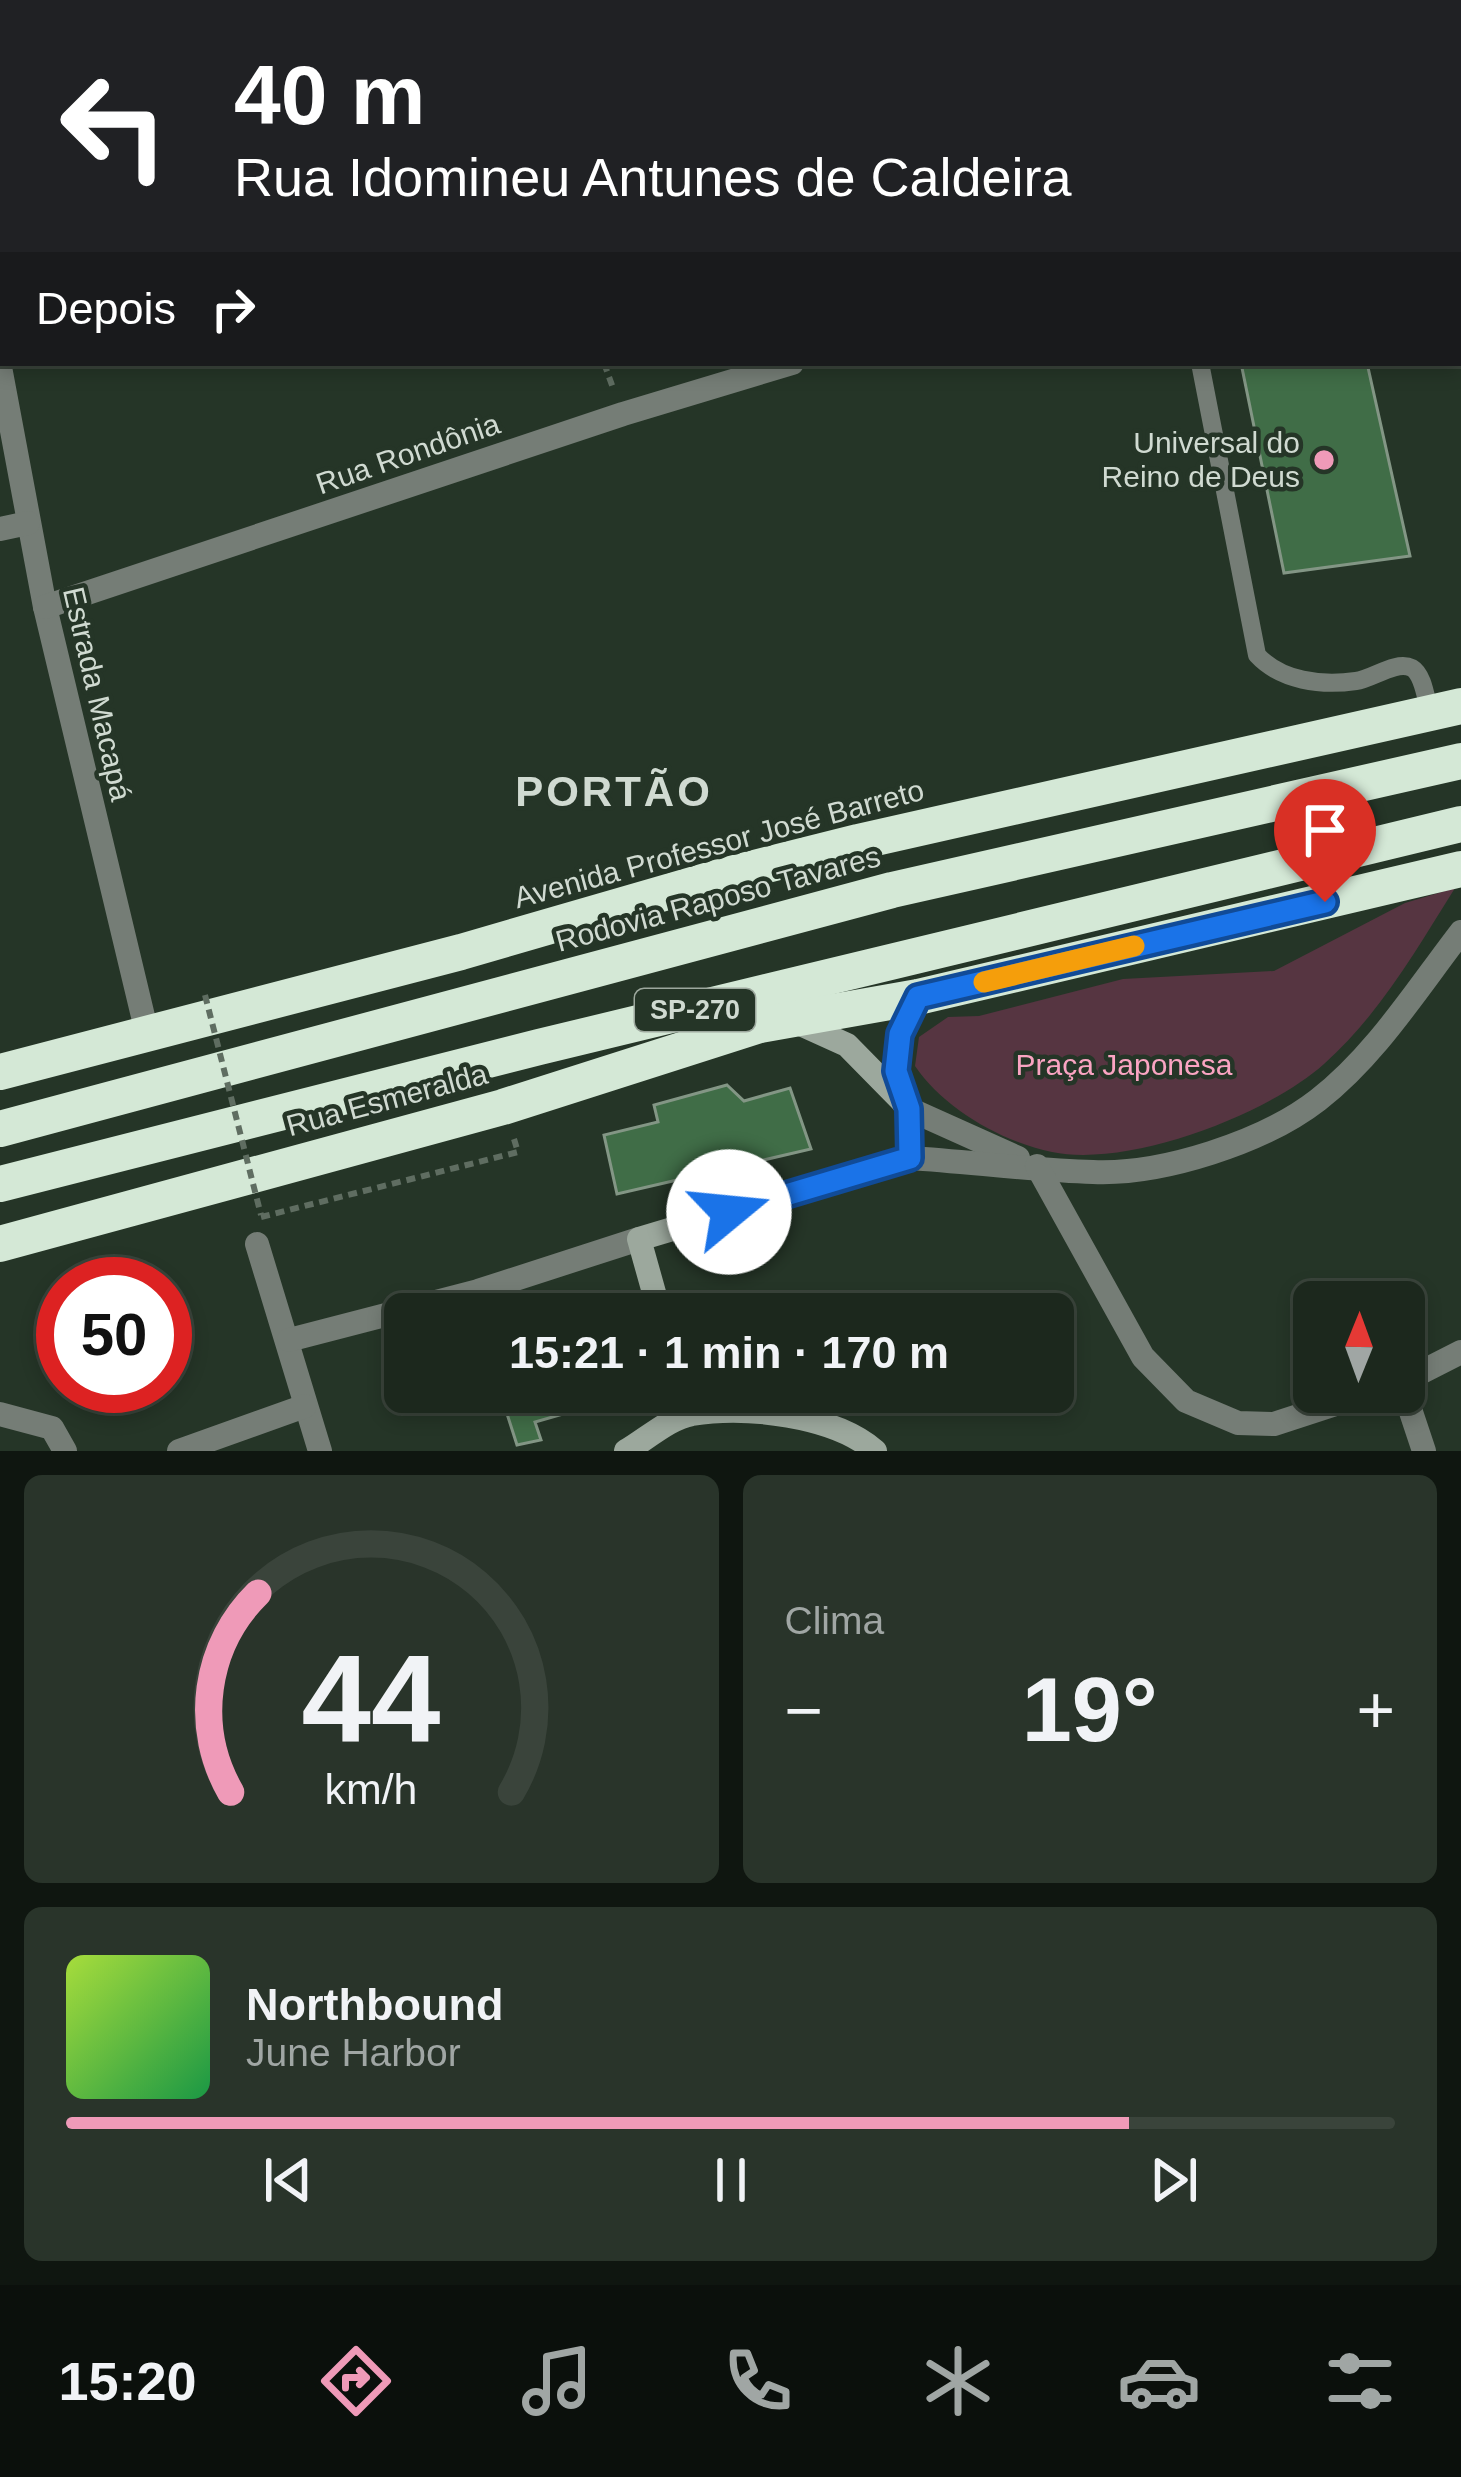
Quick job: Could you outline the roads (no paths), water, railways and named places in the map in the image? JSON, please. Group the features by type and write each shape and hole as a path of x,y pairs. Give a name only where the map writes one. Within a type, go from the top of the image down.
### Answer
{"highway":[{"name":"Avenida Professor José Barreto","path":"0,1072 858,842 1445,709"},
{"name":"Rodovia Raposo Tavares","path":"0,1129 892,890 1461,761"},
{"name":"SP-270","path":"0,1184 561,1042 1461,824"},
{"path":"790,1019 918,997 1461,869"},
{"name":"Rua Esmeralda","path":"0,1244 503,1107 790,1019"}],"main road":[{"path":"654,1293 639,1239 910,1158 909,1109 896,1071 900,1034 918,997"},
{"path":"790,1019 847,1045 909,1109"},
{"path":"626,1451 674,1413"},
{"path":"766,1413 829,1425 875,1451"}],"street":[{"name":"Rua Rondônia","path":"45,607 622,414 782,366"},
{"name":"Estrada Macapá","path":"0,367 45,607 147,1034"},
{"path":"0,529 28,523"},
{"path":"910,1158 1096,1173 1140,1168 1262,1136 1319,1100 1367,1052 1461,932"},
{"path":"909,1109 1037,1166 1144,1358 1186,1401 1238,1423 1274,1424 1308,1413"},
{"path":"289,1340 478,1291 639,1239"},
{"path":"257,1244 320,1451"},
{"path":"1425,1370 1461,1352"},
{"path":"178,1451 305,1406"},
{"path":"1412,1413 1424,1451"},
{"path":"0,1414 52,1428 65,1451"}],"lane":[{"path":"1201,366 1257,655 1273,672 1295,679 1357,682 1400,667 1411,668 1445,709"}],"place":[{"name":"Universal do Reino de Deus","path":"1324,460"}],"district":[{"name":"PORTÃO","path":"614,791"}],"park label":[{"name":"Praça Japonesa","path":"1124,1065"}]}
